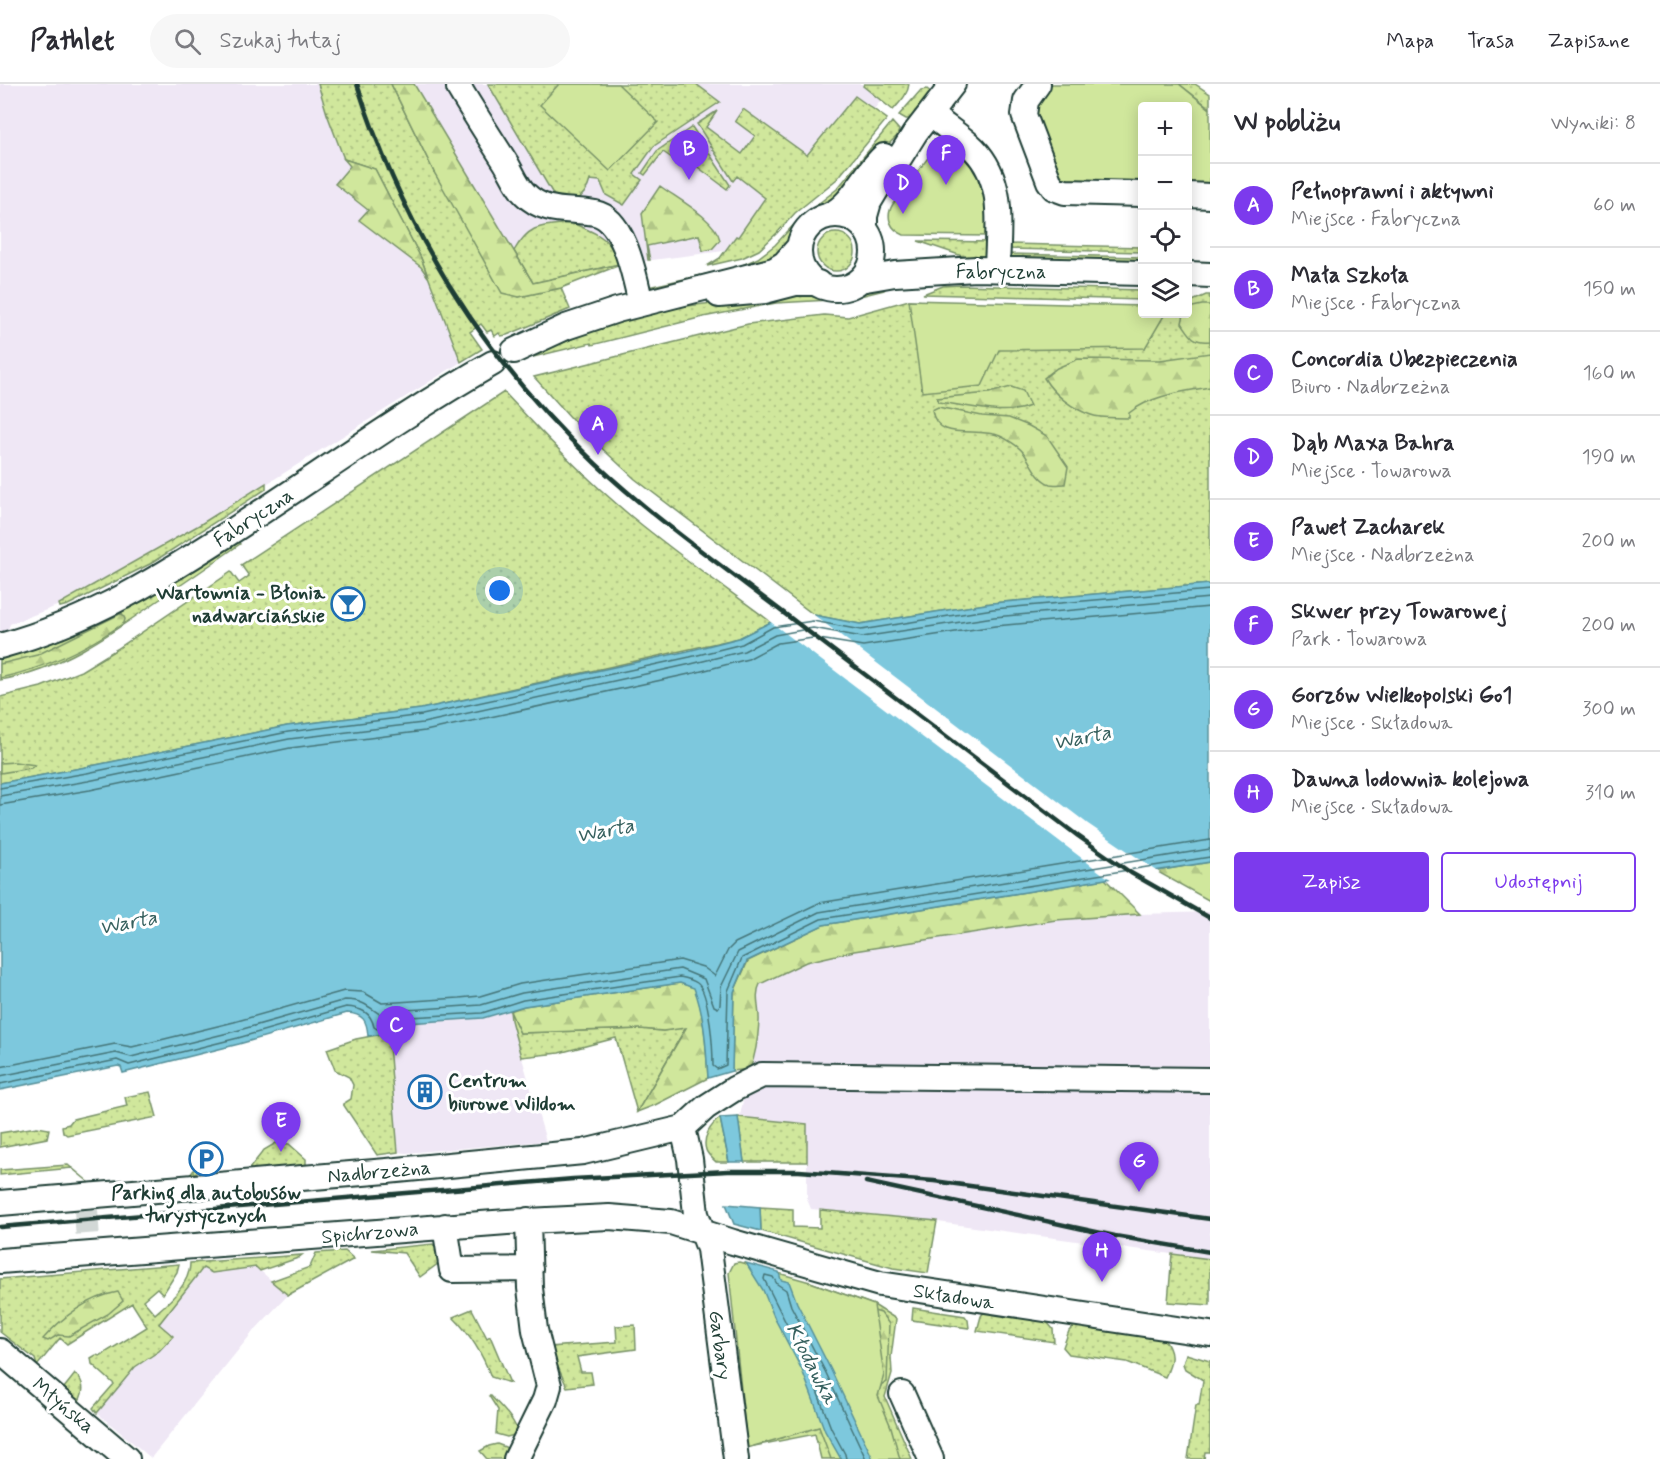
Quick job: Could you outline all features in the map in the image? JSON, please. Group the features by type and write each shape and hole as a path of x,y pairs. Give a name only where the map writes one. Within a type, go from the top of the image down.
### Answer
{"street":[{"path":"865,229 865,216 869,202 878,187 952,84"},
{"path":"1038,84 1026,101 1024,115 1049,181 1054,188 1065,192 1138,194"},
{"path":"459,88 524,193 547,208 596,213 612,224 621,237 629,258 640,304"},
{"path":"930,114 973,147 985,162 993,179 999,207 997,268"},
{"path":"829,215 845,204 877,162 915,133"},
{"path":"1192,195 1210,196"},
{"path":"839,215 849,217 865,229 871,240 872,257 866,273 860,279 841,288 827,287 808,275 799,257 799,247 804,232 809,226 822,217 839,215"},
{"name":"Fabryczna","path":"0,646 87,615 158,579 503,357 566,327 705,286 774,270 785,263 799,247"},
{"name":"Fabryczna","path":"860,279 895,274 997,268 1138,273"},
{"path":"1192,274 1210,275"},
{"name":"Fabryczna","path":"669,298 753,293 796,282 818,283"},
{"path":"683,1128 706,1107 762,1075 1210,1080"},
{"name":"Nadbrzeżna","path":"0,1203 85,1203 549,1157 583,1152 683,1128"},
{"name":"Garbary","path":"683,1128 690,1159 696,1214 709,1249 736,1459"},
{"name":"Spichrzowa","path":"0,1261 88,1246 445,1227 528,1220 632,1218 676,1223 703,1232"},
{"path":"516,1459 545,1400 549,1386 535,1330 528,1220"},
{"path":"445,1227 452,1270 530,1269"},
{"name":"Składowa","path":"703,1232 880,1284 1210,1334"},
{"name":"Młyńska","path":"0,1351 127,1459"},
{"path":"902,1394 931,1459"}],"shaded area":[{"path":"0,84 318,84 344,159 375,169 421,258 461,362 185,535 62,604 10,624 0,653"},
{"path":"414,84 893,84 805,202 732,250 612,265 533,283"},
{"path":"1210,912 1210,1305 1168,1302 1171,1254 909,1218 811,1209 807,1199 807,1138 738,1126 759,1020 758,989 760,984 806,962 854,951 1056,920"},
{"path":"510,1011 546,1141 398,1152 388,1034 383,1034 391,1024 483,1018"},
{"path":"256,1267 288,1295 252,1333 151,1458 97,1413 135,1367 159,1351 173,1336 159,1324 204,1268 212,1273"}],"green space":[{"path":"318,84 391,84 434,172 519,297 561,288 570,309 507,335 501,336 499,333 495,336 491,330 487,332 481,324 470,332 482,349 461,362 421,258 375,169 344,159"},
{"path":"391,84 414,84 533,283 625,263 561,288 519,297 502,293 434,172"},
{"path":"488,84 696,84 720,102 654,146 634,174 642,180 624,205 606,195 600,181 590,180 584,193 573,203 556,199"},
{"path":"559,84 618,84 658,122 610,171 540,105"},
{"path":"864,84 909,84 905,95 893,110 863,86"},
{"path":"1045,84 1179,84 1210,109 1210,190 1192,189 1192,102 1138,102 1138,187 1059,184 1033,117"},
{"path":"1179,84 1195,84 1210,94 1210,108"},
{"path":"927,89 932,93 911,119 899,115 921,90"},
{"path":"855,96 887,119 837,179 795,213 759,250 742,258 707,266 720,258 736,236 738,237 765,198 737,176 733,181 697,124 717,111 706,127 742,154 755,136 735,121 743,109 807,155"},
{"path":"892,122 899,130 897,136 873,159 846,192 803,220 789,245 777,260 657,288 648,287 738,267 758,258 775,245 800,218 837,189"},
{"path":"692,127 730,185 727,189 683,156 678,162 663,152 645,175 642,173 657,151"},
{"path":"943,138 971,160 986,188 988,236 904,235 890,222 889,213 893,204"},
{"path":"344,159 375,169 421,258 428,277 421,267 359,220 368,210 335,184 350,166"},
{"path":"660,186 711,224 720,240 712,249 703,251 699,235 647,246 650,260 648,260 642,213"},
{"path":"572,223 589,230 607,242 619,264 533,283 514,251 531,231 545,226"},
{"path":"836,233 843,234 849,239 854,245 854,259 849,265 843,270 836,271 829,270 823,265 818,259 817,252 818,245 823,239 829,234"},
{"path":"918,241 995,242 988,258 965,257"},
{"path":"1008,244 1138,247 1138,252 1008,249"},
{"path":"1006,254 1138,257 1138,262 1011,259"},
{"path":"890,283 884,290 848,299 776,303 703,317 592,345 591,343 533,357 533,355 603,326 679,307 812,291 837,297"},
{"path":"943,286 1138,290 1138,300 923,294"},
{"path":"1210,295 1210,584 992,603 860,624 814,615 635,479 581,429 534,377 748,324 824,315 848,317 909,300 1138,314 1138,318 1192,318 1192,301"},
{"path":"909,300 1138,306 1138,318 1163,318 1145,348 999,350 982,386 922,392"},
{"path":"1210,305 1210,341 1196,340 1182,323 1183,318 1192,318 1192,307"},
{"path":"1210,353 1210,387 1157,398 1129,413 1129,418 1100,417 1084,412 1059,396 1044,378 1057,368 1078,359 1160,360"},
{"path":"1011,387 1023,391 1030,406 1008,410 984,409 938,402 937,398 989,393"},
{"path":"504,392 566,457 615,503 771,622 739,638 421,709 287,726 0,783 0,697 41,687 81,671 231,572 239,583 249,576 241,565"},
{"path":"938,407 982,416 1009,418 1047,436 1068,467 1065,484 1045,482 1021,450 1000,436 990,433 959,432 941,427 935,420 932,410"},
{"path":"266,483 266,489 150,564 60,607 59,604 201,524"},
{"path":"237,541 240,544 101,639 63,660 22,675 0,680 0,658 32,649 94,625 182,578"},
{"path":"122,613 124,623 80,649 33,669 0,678 0,664 37,655"},
{"path":"15,762 35,765 31,768 0,773 0,763"},
{"path":"1210,862 1210,901 1156,871"},
{"path":"1105,879 1140,914 1056,920 854,951 806,962 760,984 757,993 758,1034 752,1063 750,1069 732,1071 734,992 748,961 823,925"},
{"path":"680,983 695,988 701,1010 708,1078 637,1112 686,1028 663,1031 640,1029 520,1033 510,1011 524,1006"},
{"path":"510,1011 520,1033 641,1029 663,1031 686,1027 637,1112 616,1038 559,1053 521,1057"},
{"path":"388,1033 398,1152 377,1155 343,1104 351,1099 353,1085 349,1077 335,1070 327,1049 356,1039"},
{"path":"150,1092 157,1117 67,1135 63,1132 62,1126 69,1124 73,1119 127,1106 125,1097"},
{"path":"738,1117 807,1124 807,1162 744,1162"},
{"path":"720,1118 729,1162 716,1162 706,1150 705,1140 708,1132"},
{"path":"37,1127 49,1129 47,1138 0,1147 0,1133"},
{"path":"276,1143 289,1144 306,1159 306,1165 249,1170 264,1150"},
{"path":"218,1148 199,1171 190,1175 206,1154"},
{"path":"68,1165 72,1168 0,1175 0,1170"},
{"path":"760,1207 793,1209 793,1227 820,1228 820,1210 937,1221 928,1273 893,1268 761,1231"},
{"path":"433,1244 441,1257 439,1263 420,1277 404,1253 372,1250"},
{"path":"345,1251 354,1259 288,1295 271,1281 310,1267 316,1253"},
{"path":"1172,1254 1210,1259 1210,1305 1168,1302"},
{"path":"302,1255 260,1271 256,1267 212,1273 203,1268 159,1324 173,1336 159,1351 135,1367 97,1413 93,1408 114,1384 92,1364 91,1358 96,1355 100,1356 147,1327 132,1303 67,1344 60,1338 37,1366 35,1359 0,1332 0,1279 179,1264 177,1272 163,1294 157,1288 143,1300 155,1314 173,1298 183,1285 190,1263"},
{"path":"739,1262 810,1282 874,1305 884,1375 878,1396 891,1427 900,1459 831,1459 819,1427 747,1448 729,1273 734,1263"},
{"path":"810,1282 874,1305 896,1319 891,1357 892,1373 885,1397 912,1459 894,1459"},
{"path":"118,1292 123,1301 108,1314 69,1336 58,1335 48,1341 43,1339 77,1309 97,1298"},
{"path":"860,1307 881,1313 889,1324 887,1382 876,1389"},
{"path":"913,1308 965,1316 969,1328 912,1320"},
{"path":"472,1309 487,1338 490,1336 510,1383 491,1377 475,1345 453,1317"},
{"path":"984,1312 1046,1321 1053,1329 1054,1342 977,1331"},
{"path":"635,1325 636,1349 577,1357 581,1372 591,1372 593,1384 567,1387 549,1347 617,1342 616,1326"},
{"path":"1075,1325 1163,1338 1171,1352 1170,1366 1165,1377 1127,1362 1069,1354 1063,1347 1069,1331"},
{"path":"1186,1354 1210,1361 1210,1452 1205,1452 1204,1459 1188,1459 1196,1405 1199,1405 1203,1380 1185,1369 1183,1364"},
{"path":"75,1374 83,1386 79,1401 64,1388"},
{"path":"489,1396 511,1418 518,1434 507,1437 496,1434 498,1410"},
{"path":"823,1423 841,1459 821,1459 815,1434 749,1447"},
{"path":"497,1444 513,1454 511,1459 487,1459 480,1451"}],"water":[{"name":"Warta","path":"1210,584 1210,862 823,925 747,961 734,992 732,1071 708,1078 704,1032 698,999 694,988 680,983 524,1006 483,1018 392,1024 383,1034 368,1036 367,1026 363,1019 347,1013 239,1044 123,1073 121,1067 118,1066 0,1090 0,783 287,726 421,709 688,651 739,638 771,622 814,615 860,624 992,603"},
{"path":"738,1117 744,1162 729,1162 720,1118"},
{"path":"726,1204 760,1207 761,1231 734,1224"},
{"name":"Kłodawka","path":"746,1263 779,1272 781,1280 789,1282 873,1459 841,1459 825,1431 802,1370 775,1319 763,1290"}],"pier":[{"path":"810,612 1088,824 1160,873 1114,881 1104,875 768,620"}],"tunnel":[{"path":"86,1210 88,1239"}],"railway":[{"path":"357,84 398,190 452,289 518,381 596,464 694,546 1078,836 1131,873 1210,918"},
{"path":"0,1227 573,1179 728,1171 799,1171 934,1181 1210,1219"},
{"path":"866,1182 1115,1236 1210,1252"}],"place":[{"name":"Mała Szkoła","path":"689,180"},
{"name":"Skwer przy Towarowej","path":"946,185"},
{"name":"Dąb Maxa Bahra","path":"903,214"},
{"name":"Pełnoprawni i aktywni","path":"598,455"},
{"name":"Wartownia - Błonia nadwarciańskie","path":"348,604"},
{"name":"Concordia Ubezpieczenia","path":"396,1056"},
{"name":"Centrum biurowe Wildom","path":"425,1092"},
{"name":"Paweł Zacharek","path":"281,1152"},
{"name":"Parking dla autobusów turystycznych","path":"206,1159"},
{"name":"Gorzów Wielkopolski Go1","path":"1139,1192"},
{"name":"Dawna lodownia kolejowa","path":"1102,1282"}]}
